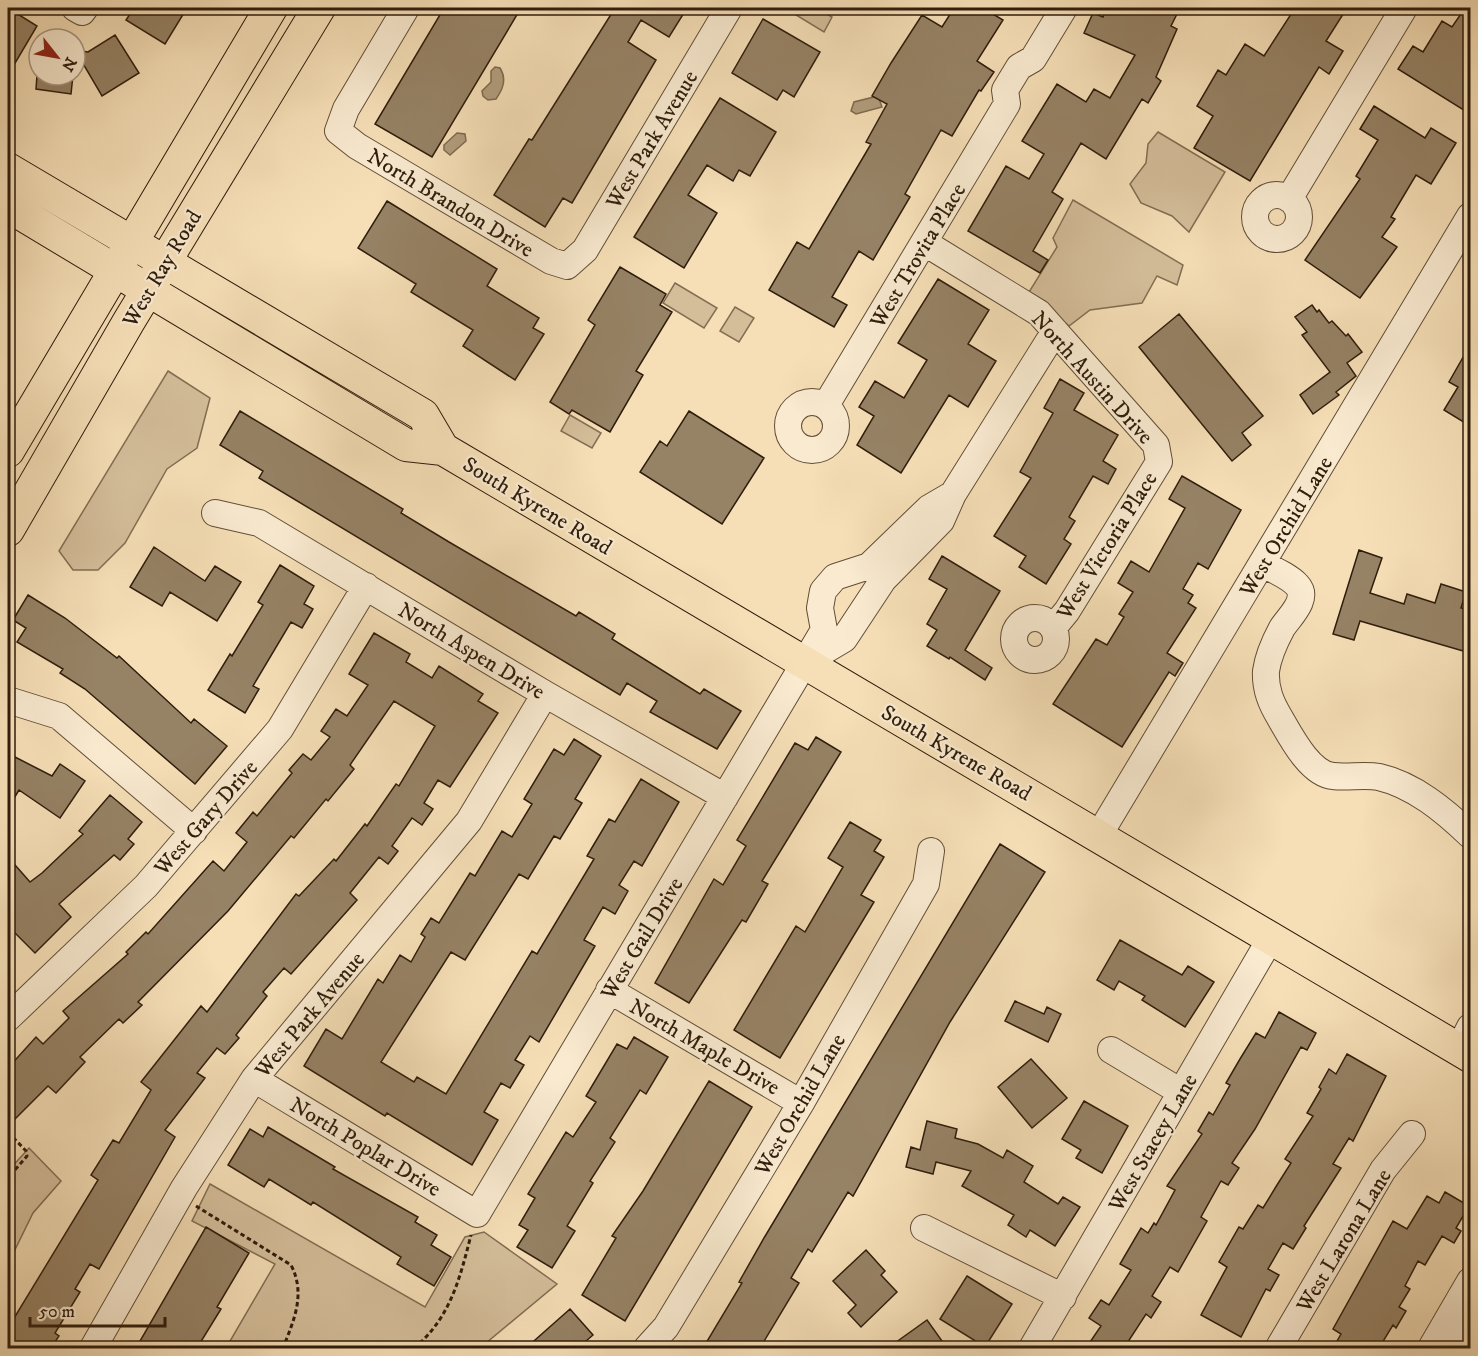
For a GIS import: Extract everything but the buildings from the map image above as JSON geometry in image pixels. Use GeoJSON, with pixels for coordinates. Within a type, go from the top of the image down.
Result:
{"type":"FeatureCollection","features":[{"type":"Feature","properties":{"kind":"main road","name":"West Ray Road"},"geometry":{"type":"LineString","coordinates":[[8,451],[129,243],[272,8]]}},
{"type":"Feature","properties":{"kind":"main road","name":"West Ray Road"},"geometry":{"type":"LineString","coordinates":[[8,530],[147,291],[319,8]]}},
{"type":"Feature","properties":{"kind":"main road","name":"South Kyrene Road"},"geometry":{"type":"LineString","coordinates":[[8,169],[129,243],[423,415],[443,449]]}},
{"type":"Feature","properties":{"kind":"main road","name":"South Kyrene Road"},"geometry":{"type":"LineString","coordinates":[[8,206],[406,445],[443,449],[1272,936],[1467,1044]]}},
{"type":"Feature","properties":{"kind":"street","name":"North Brandon Drive"},"geometry":{"type":"LineString","coordinates":[[406,8],[346,109],[338,131],[357,146],[551,261],[567,266]]}},
{"type":"Feature","properties":{"kind":"street","name":"West Park Avenue"},"geometry":{"type":"LineString","coordinates":[[567,266],[585,250],[729,8]]}},
{"type":"Feature","properties":{"kind":"street","name":"West Trovita Place"},"geometry":{"type":"LineString","coordinates":[[826,405],[1007,104],[1005,90],[1019,67],[1033,59],[1064,8]]}},
{"type":"Feature","properties":{"kind":"street"},"geometry":{"type":"LineString","coordinates":[[1289,199],[1404,8]]}},
{"type":"Feature","properties":{"kind":"street","name":"West Orchid Lane"},"geometry":{"type":"LineString","coordinates":[[1099,835],[1470,216]]}},
{"type":"Feature","properties":{"kind":"street","name":"North Austin Drive"},"geometry":{"type":"LineString","coordinates":[[925,243],[1039,314],[1156,445],[1159,462]]}},
{"type":"Feature","properties":{"kind":"street","name":"West Gail Drive"},"geometry":{"type":"LineString","coordinates":[[804,663],[844,639],[876,573],[941,521],[953,494],[1054,331]]}},
{"type":"Feature","properties":{"kind":"street","name":"West Victoria Place"},"geometry":{"type":"LineString","coordinates":[[1053,628],[1066,611],[1159,462]]}},
{"type":"Feature","properties":{"kind":"street","name":"North Aspen Drive"},"geometry":{"type":"LineString","coordinates":[[215,513],[259,523],[545,694],[725,797]]}},
{"type":"Feature","properties":{"kind":"street"},"geometry":{"type":"LineString","coordinates":[[1262,564],[1297,585],[1301,594],[1298,607],[1282,628],[1266,670],[1267,691],[1306,761],[1332,776],[1379,777],[1405,788],[1437,805],[1470,835]]}},
{"type":"Feature","properties":{"kind":"street","name":"West Gail Drive"},"geometry":{"type":"LineString","coordinates":[[477,1214],[824,630],[820,608],[823,591],[835,577],[876,573]]}},
{"type":"Feature","properties":{"kind":"street","name":"West Gary Drive"},"geometry":{"type":"LineString","coordinates":[[10,1011],[146,886],[280,729],[366,586]]}},
{"type":"Feature","properties":{"kind":"street","name":"West Park Avenue"},"geometry":{"type":"LineString","coordinates":[[93,1348],[178,1198],[254,1079],[469,821],[545,694]]}},
{"type":"Feature","properties":{"kind":"street"},"geometry":{"type":"LineString","coordinates":[[8,700],[59,716],[194,831]]}},
{"type":"Feature","properties":{"kind":"street","name":"West Orchid Lane"},"geometry":{"type":"LineString","coordinates":[[647,1348],[666,1327],[801,1102],[926,884],[931,851]]}},
{"type":"Feature","properties":{"kind":"street","name":"West Stacey Lane"},"geometry":{"type":"LineString","coordinates":[[1032,1348],[1272,936]]}},
{"type":"Feature","properties":{"kind":"street","name":"North Maple Drive"},"geometry":{"type":"LineString","coordinates":[[609,990],[801,1102]]}},
{"type":"Feature","properties":{"kind":"street"},"geometry":{"type":"LineString","coordinates":[[1111,1050],[1181,1092]]}},
{"type":"Feature","properties":{"kind":"street","name":"North Poplar Drive"},"geometry":{"type":"LineString","coordinates":[[254,1079],[477,1214]]}},
{"type":"Feature","properties":{"kind":"street","name":"West Larona Lane"},"geometry":{"type":"LineString","coordinates":[[1282,1348],[1279,1347],[1383,1170],[1412,1134]]}},
{"type":"Feature","properties":{"kind":"street"},"geometry":{"type":"LineString","coordinates":[[924,1228],[1063,1297]]}},
{"type":"Feature","properties":{"kind":"street"},"geometry":{"type":"LineString","coordinates":[[1431,1348],[1470,1281]]}},
{"type":"Feature","properties":{"kind":"street"},"geometry":{"type":"LineString","coordinates":[[1452,1348],[1470,1317]]}},
{"type":"Feature","properties":{"kind":"path"},"geometry":{"type":"LineString","coordinates":[[8,1132],[26,1151],[27,1156],[8,1178]]}},
{"type":"Feature","properties":{"kind":"path"},"geometry":{"type":"LineString","coordinates":[[178,1198],[194,1204],[291,1265],[298,1278],[299,1295],[296,1312],[283,1348]]}},
{"type":"Feature","properties":{"kind":"path"},"geometry":{"type":"LineString","coordinates":[[414,1348],[439,1324],[450,1303],[477,1214]]}},
{"type":"Feature","properties":{"kind":"shaded area"},"geometry":{"type":"Polygon","coordinates":[[[790,8],[816,8],[832,17],[824,32],[788,10],[790,8]]]}},
{"type":"Feature","properties":{"kind":"shaded area"},"geometry":{"type":"Polygon","coordinates":[[[495,67],[500,68],[502,72],[503,84],[496,99],[488,100],[483,96],[482,91],[491,82],[491,71],[495,67]]]}},
{"type":"Feature","properties":{"kind":"shaded area"},"geometry":{"type":"Polygon","coordinates":[[[878,96],[882,107],[856,114],[851,111],[854,102],[878,96]]]}},
{"type":"Feature","properties":{"kind":"shaded area"},"geometry":{"type":"Polygon","coordinates":[[[1158,132],[1225,172],[1189,232],[1172,216],[1141,203],[1130,184],[1146,163],[1148,144],[1158,132]]]}},
{"type":"Feature","properties":{"kind":"shaded area"},"geometry":{"type":"Polygon","coordinates":[[[457,133],[465,134],[466,141],[450,155],[444,150],[444,145],[457,133]]]}},
{"type":"Feature","properties":{"kind":"shaded area"},"geometry":{"type":"Polygon","coordinates":[[[1073,200],[1183,265],[1177,285],[1157,276],[1142,303],[1090,310],[1069,326],[1029,292],[1057,247],[1053,238],[1073,200]]]}},
{"type":"Feature","properties":{"kind":"shaded area"},"geometry":{"type":"Polygon","coordinates":[[[675,283],[717,308],[704,328],[663,303],[675,283]]]}},
{"type":"Feature","properties":{"kind":"shaded area"},"geometry":{"type":"Polygon","coordinates":[[[735,307],[754,318],[739,342],[720,331],[735,307]]]}},
{"type":"Feature","properties":{"kind":"shaded area"},"geometry":{"type":"Polygon","coordinates":[[[168,371],[210,398],[197,448],[167,469],[125,543],[98,570],[73,570],[59,551],[168,371]]]}},
{"type":"Feature","properties":{"kind":"shaded area"},"geometry":{"type":"Polygon","coordinates":[[[570,415],[601,433],[592,448],[561,431],[570,415]]]}},
{"type":"Feature","properties":{"kind":"shaded area"},"geometry":{"type":"Polygon","coordinates":[[[29,1148],[61,1181],[33,1213],[8,1264],[8,1171],[29,1148]]]}},
{"type":"Feature","properties":{"kind":"shaded area"},"geometry":{"type":"Polygon","coordinates":[[[210,1184],[425,1307],[465,1237],[484,1232],[557,1284],[480,1348],[226,1348],[275,1264],[192,1221],[210,1184]]]}}]}
